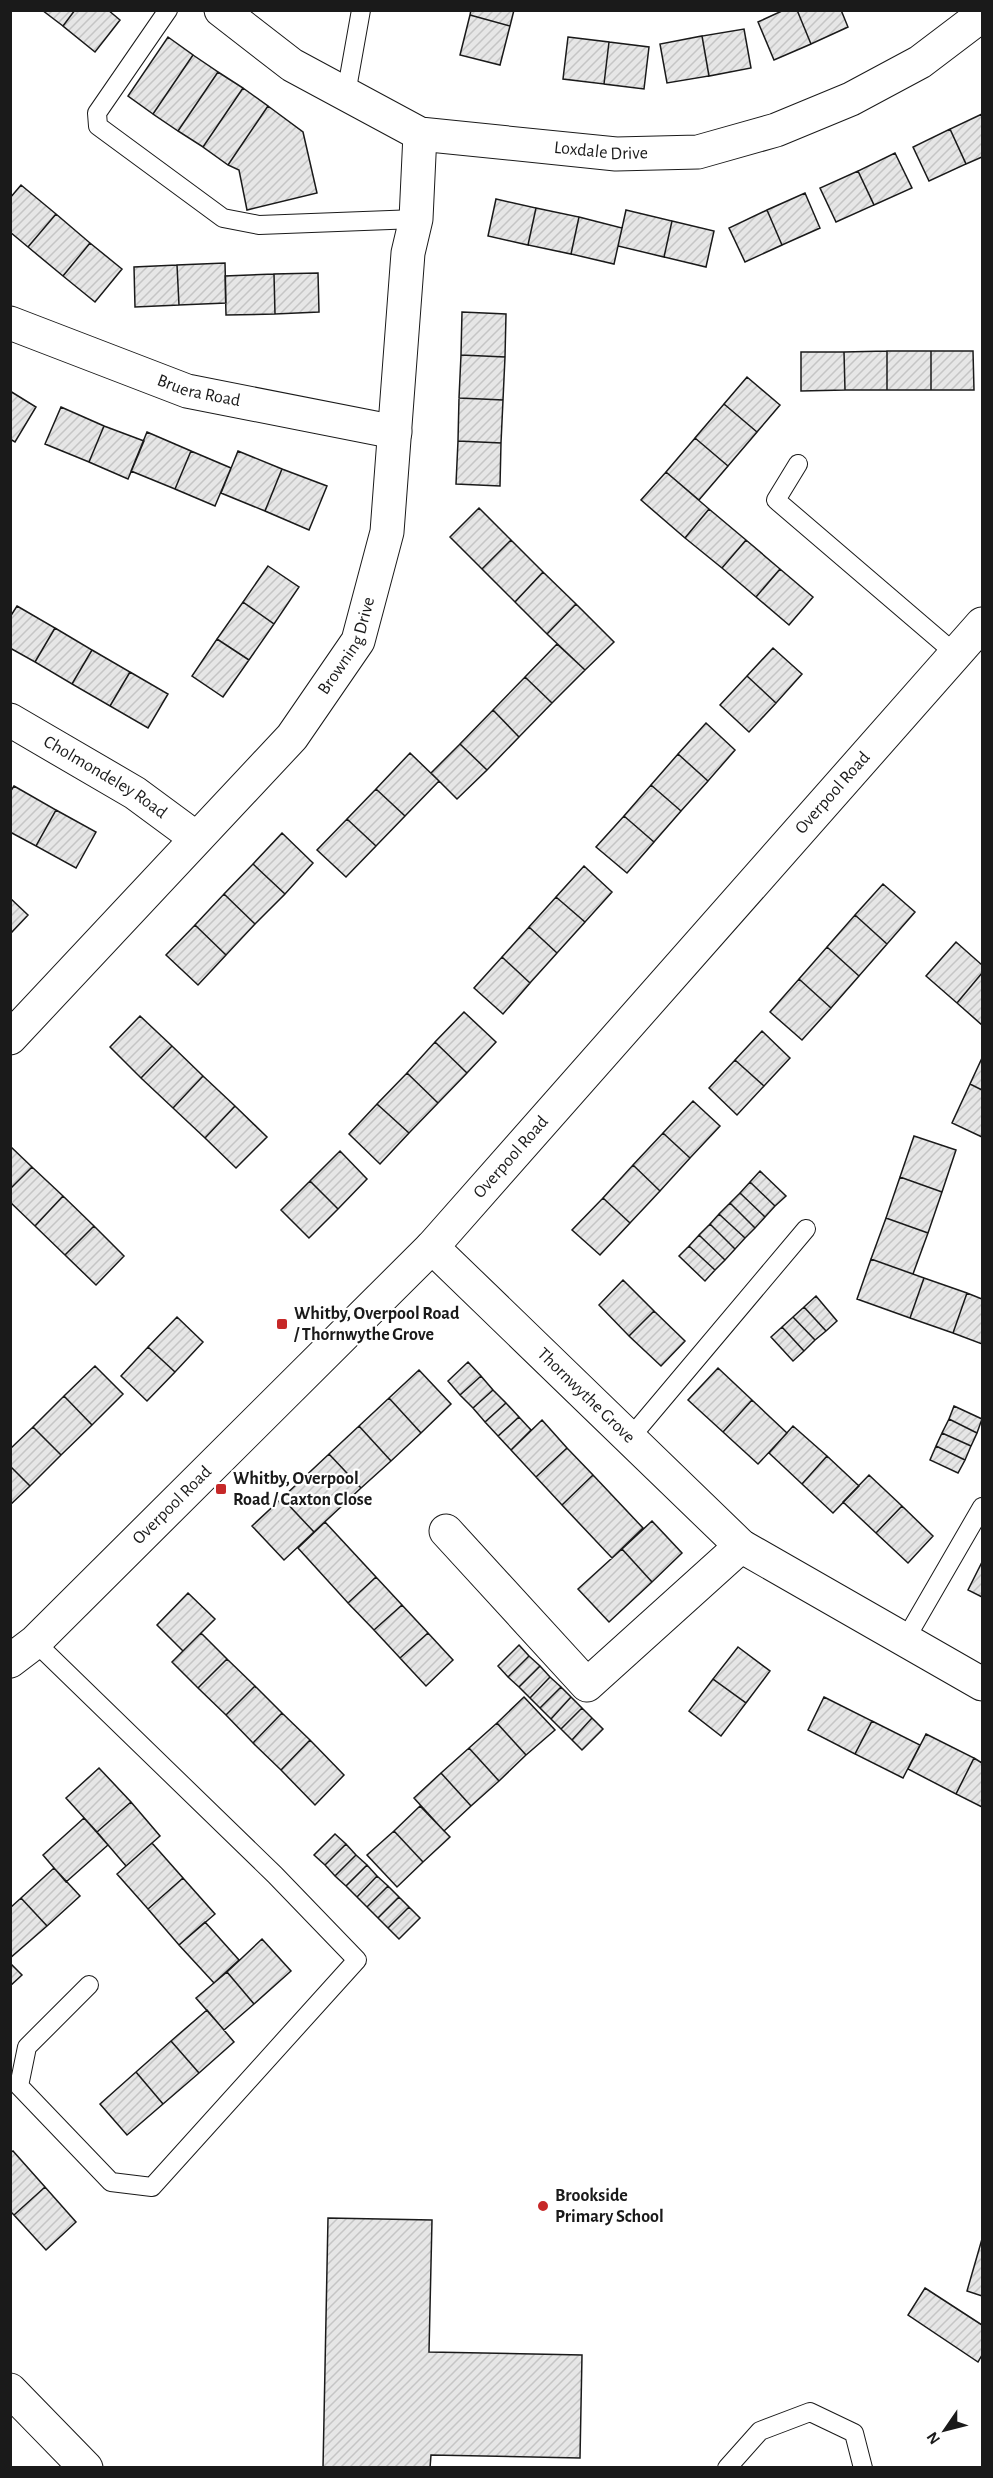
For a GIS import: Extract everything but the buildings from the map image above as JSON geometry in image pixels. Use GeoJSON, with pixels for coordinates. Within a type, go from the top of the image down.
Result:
{"type":"FeatureCollection","features":[{"type":"Feature","properties":{"kind":"street","name":"Loxdale Drive"},"geometry":{"type":"LineString","coordinates":[[221,10],[292,64],[420,134],[616,154],[698,152],[776,130],[850,99],[920,62],[982,15]]}},
{"type":"Feature","properties":{"kind":"street","name":"Browning Drive"},"geometry":{"type":"LineString","coordinates":[[10,1038],[292,737],[358,641],[387,532],[408,253],[416,219],[420,134]]}},
{"type":"Feature","properties":{"kind":"street","name":"Bruera Road"},"geometry":{"type":"LineString","coordinates":[[10,323],[187,391],[395,432]]}},
{"type":"Feature","properties":{"kind":"street","name":"Overpool Road"},"geometry":{"type":"LineString","coordinates":[[23,1652],[432,1247],[982,624]]}},
{"type":"Feature","properties":{"kind":"street","name":"Cholmondeley Road"},"geometry":{"type":"LineString","coordinates":[[10,720],[135,793],[196,838]]}},
{"type":"Feature","properties":{"kind":"street","name":"Thornwythe Grove"},"geometry":{"type":"LineString","coordinates":[[432,1247],[741,1546],[982,1684]]}},
{"type":"Feature","properties":{"kind":"street"},"geometry":{"type":"LineString","coordinates":[[446,1531],[587,1685],[741,1546]]}},
{"type":"Feature","properties":{"kind":"street"},"geometry":{"type":"LineString","coordinates":[[10,2390],[86,2468]]}},
{"type":"Feature","properties":{"kind":"lane"},"geometry":{"type":"LineString","coordinates":[[168,10],[97,113],[98,126],[223,218],[259,225],[416,219]]}},
{"type":"Feature","properties":{"kind":"lane"},"geometry":{"type":"LineString","coordinates":[[346,94],[361,10]]}},
{"type":"Feature","properties":{"kind":"lane"},"geometry":{"type":"LineString","coordinates":[[798,464],[776,500],[957,655]]}},
{"type":"Feature","properties":{"kind":"lane"},"geometry":{"type":"LineString","coordinates":[[630,1438],[806,1229]]}},
{"type":"Feature","properties":{"kind":"lane"},"geometry":{"type":"LineString","coordinates":[[905,1640],[982,1507]]}},
{"type":"Feature","properties":{"kind":"lane"},"geometry":{"type":"LineString","coordinates":[[23,1652],[275,1875],[357,1960],[152,2187],[111,2182],[19,2086],[27,2047],[89,1985]]}},
{"type":"Feature","properties":{"kind":"lane"},"geometry":{"type":"LineString","coordinates":[[727,2468],[760,2431],[810,2412],[854,2433],[863,2468]]}},
{"type":"Feature","properties":{"kind":"place","name":"Whitby, Overpool Road / Thornwythe Grove"},"geometry":{"type":"Point","coordinates":[282,1324]}},
{"type":"Feature","properties":{"kind":"place","name":"Whitby, Overpool Road / Caxton Close"},"geometry":{"type":"Point","coordinates":[221,1489]}},
{"type":"Feature","properties":{"kind":"place","name":"Brookside Primary School"},"geometry":{"type":"Point","coordinates":[543,2206]}}]}
